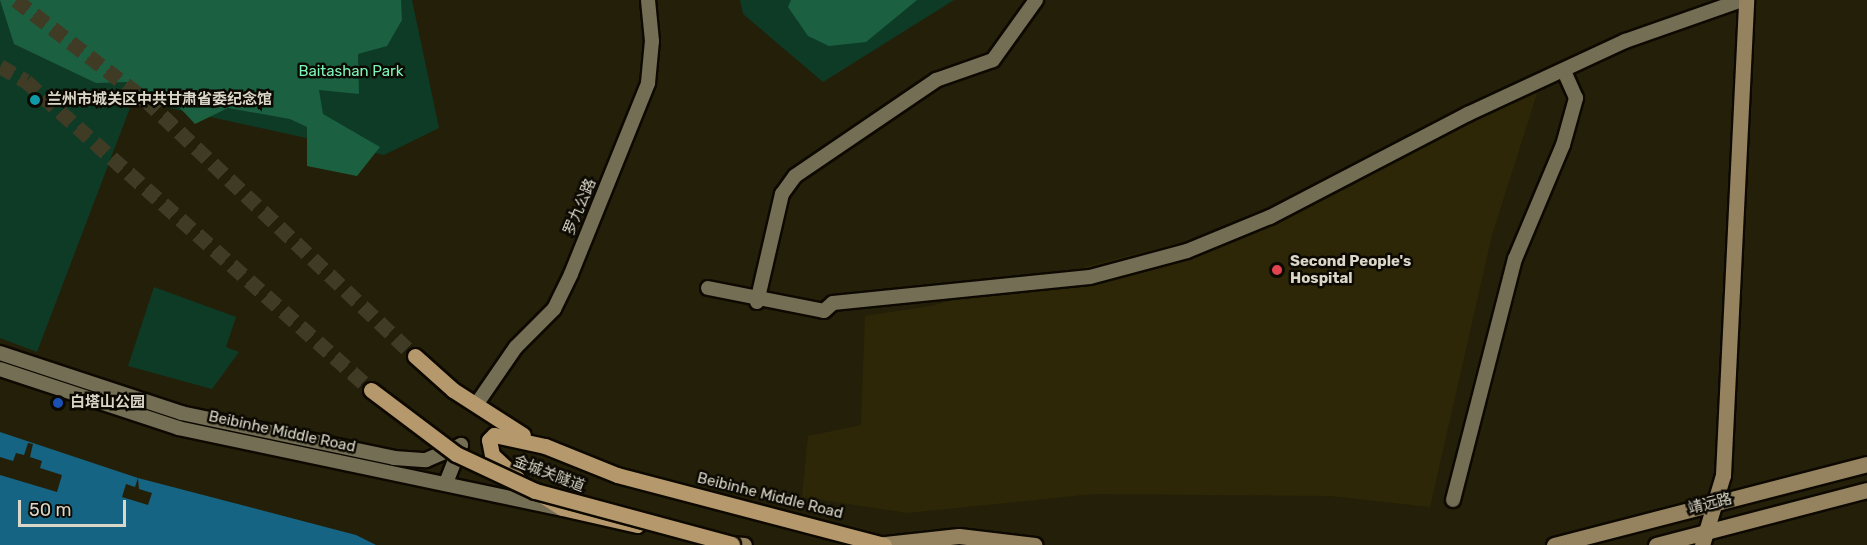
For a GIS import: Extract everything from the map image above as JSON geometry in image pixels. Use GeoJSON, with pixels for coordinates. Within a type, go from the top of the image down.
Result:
{"type":"FeatureCollection","features":[{"type":"Feature","properties":{"kind":"main road"},"geometry":{"type":"LineString","coordinates":[[1704,539],[1718,502],[1744,0]]}},
{"type":"Feature","properties":{"kind":"main road","name":"金城关隧道"},"geometry":{"type":"LineString","coordinates":[[416,356],[453,390],[478,402],[545,446]]}},
{"type":"Feature","properties":{"kind":"main road","name":"金城关隧道"},"geometry":{"type":"LineString","coordinates":[[371,390],[456,454],[535,492],[736,545]]}},
{"type":"Feature","properties":{"kind":"main road"},"geometry":{"type":"LineString","coordinates":[[545,446],[494,435],[489,448],[508,472],[562,508],[736,545]]}},
{"type":"Feature","properties":{"kind":"main road","name":"Beibinhe Middle Road"},"geometry":{"type":"LineString","coordinates":[[545,446],[617,475],[880,544]]}},
{"type":"Feature","properties":{"kind":"main road","name":"靖远路"},"geometry":{"type":"LineString","coordinates":[[1554,545],[1867,464]]}},
{"type":"Feature","properties":{"kind":"main road","name":"靖远路"},"geometry":{"type":"LineString","coordinates":[[1656,545],[1704,539],[1867,490]]}},
{"type":"Feature","properties":{"kind":"main road"},"geometry":{"type":"LineString","coordinates":[[880,544],[959,536],[1034,545]]}},
{"type":"Feature","properties":{"kind":"street","name":"罗九公路"},"geometry":{"type":"LineString","coordinates":[[478,402],[516,347],[554,309],[571,274],[648,83],[652,41],[648,0]]}},
{"type":"Feature","properties":{"kind":"street"},"geometry":{"type":"LineString","coordinates":[[757,302],[782,194],[795,176],[936,80],[993,60],[1036,0]]}},
{"type":"Feature","properties":{"kind":"street"},"geometry":{"type":"LineString","coordinates":[[708,288],[757,302],[824,310],[833,303],[1090,277],[1187,252],[1270,216],[1625,41],[1744,0]]}},
{"type":"Feature","properties":{"kind":"street"},"geometry":{"type":"LineString","coordinates":[[1453,500],[1515,259],[1573,107],[1575,98],[1564,71]]}},
{"type":"Feature","properties":{"kind":"street","name":"Beibinhe Middle Road"},"geometry":{"type":"LineString","coordinates":[[0,352],[181,413],[383,456],[426,460],[461,445],[446,483]]}},
{"type":"Feature","properties":{"kind":"street","name":"Beibinhe Middle Road"},"geometry":{"type":"LineString","coordinates":[[0,369],[178,428],[562,508]]}},
{"type":"Feature","properties":{"kind":"shaded area","name":"Second People's Hospital"},"geometry":{"type":"Polygon","coordinates":[[[1539,87],[1492,235],[1430,507],[1330,496],[1093,494],[908,513],[802,497],[808,436],[861,425],[865,316],[930,306],[1214,234],[1539,87]]]}},
{"type":"Feature","properties":{"kind":"green space","name":"Baitashan Park"},"geometry":{"type":"Polygon","coordinates":[[[0,0],[412,0],[439,128],[384,155],[133,100],[37,352],[0,338],[0,0]]]}},
{"type":"Feature","properties":{"kind":"green space"},"geometry":{"type":"Polygon","coordinates":[[[0,0],[401,0],[402,20],[387,46],[358,54],[359,94],[319,90],[323,114],[380,147],[357,176],[307,166],[307,127],[290,119],[228,108],[195,124],[181,109],[129,82],[96,83],[14,44],[0,0]]]}},
{"type":"Feature","properties":{"kind":"green space"},"geometry":{"type":"Polygon","coordinates":[[[740,0],[954,0],[823,82],[743,14],[740,0]]]}},
{"type":"Feature","properties":{"kind":"green space"},"geometry":{"type":"Polygon","coordinates":[[[791,0],[917,0],[866,42],[829,46],[808,36],[788,7],[791,0]]]}},
{"type":"Feature","properties":{"kind":"green space"},"geometry":{"type":"Polygon","coordinates":[[[154,287],[236,317],[226,347],[239,352],[212,389],[128,366],[154,287]]]}},
{"type":"Feature","properties":{"kind":"water"},"geometry":{"type":"Polygon","coordinates":[[[0,432],[138,478],[356,535],[376,545],[0,545],[0,432]]]}},
{"type":"Feature","properties":{"kind":"pier"},"geometry":{"type":"Polygon","coordinates":[[[28,443],[33,444],[30,457],[42,461],[40,468],[62,475],[57,492],[0,475],[0,457],[13,461],[16,453],[24,455],[28,443]]]}},
{"type":"Feature","properties":{"kind":"pier"},"geometry":{"type":"Polygon","coordinates":[[[138,478],[139,489],[152,493],[148,505],[122,497],[126,484],[135,487],[138,478]]]}},
{"type":"Feature","properties":{"kind":"tunnel"},"geometry":{"type":"LineString","coordinates":[[16,0],[146,100],[415,356]]}},
{"type":"Feature","properties":{"kind":"tunnel"},"geometry":{"type":"LineString","coordinates":[[0,66],[26,81],[371,390]]}},
{"type":"Feature","properties":{"kind":"place","name":"兰州市城关区中共甘肃省委纪念馆"},"geometry":{"type":"Point","coordinates":[35,100]}},
{"type":"Feature","properties":{"kind":"place","name":"Second People's Hospital"},"geometry":{"type":"Point","coordinates":[1277,270]}},
{"type":"Feature","properties":{"kind":"place","name":"白塔山公园"},"geometry":{"type":"Point","coordinates":[58,403]}}]}
